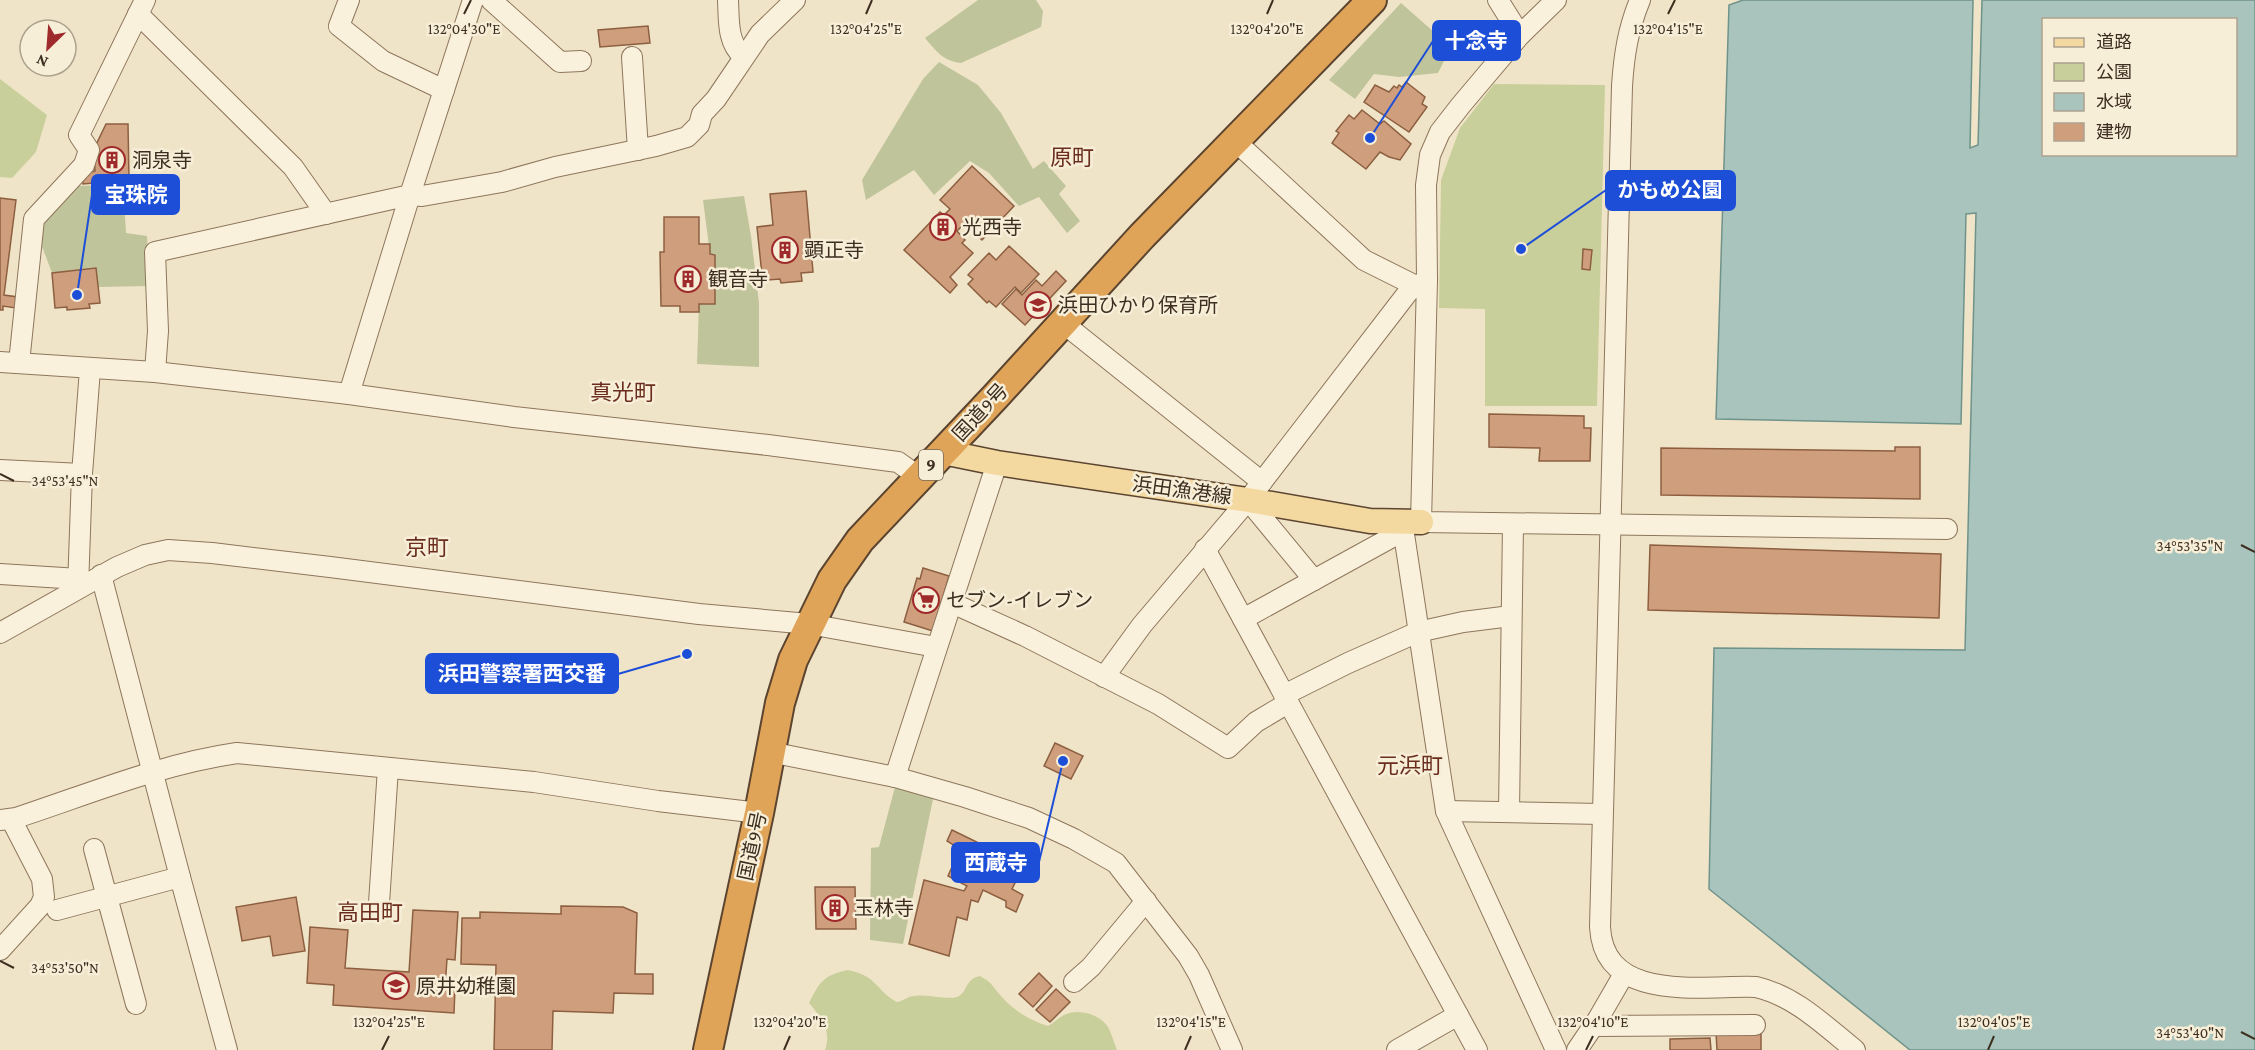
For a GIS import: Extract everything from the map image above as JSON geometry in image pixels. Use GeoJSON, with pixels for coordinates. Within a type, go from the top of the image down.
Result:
{"type":"FeatureCollection","features":[{"type":"Feature","properties":{"kind":"highway","name":"国道9号"},"geometry":{"type":"LineString","coordinates":[[708,1050],[780,703],[793,660],[832,580],[860,540],[1142,236],[1372,0]]}},
{"type":"Feature","properties":{"kind":"main road","name":"浜田漁港線"},"geometry":{"type":"LineString","coordinates":[[944,452],[997,463],[1255,491],[1360,519],[1408,525]]}},
{"type":"Feature","properties":{"kind":"street"},"geometry":{"type":"LineString","coordinates":[[349,0],[339,26],[383,61],[444,90]]}},
{"type":"Feature","properties":{"kind":"street"},"geometry":{"type":"LineString","coordinates":[[349,394],[473,0]]}},
{"type":"Feature","properties":{"kind":"street"},"geometry":{"type":"LineString","coordinates":[[491,0],[560,62],[581,61]]}},
{"type":"Feature","properties":{"kind":"street"},"geometry":{"type":"LineString","coordinates":[[728,0],[729,31],[735,50],[743,56]]}},
{"type":"Feature","properties":{"kind":"street"},"geometry":{"type":"LineString","coordinates":[[155,372],[158,331],[155,252],[410,195],[422,196],[502,183],[555,167],[638,150],[687,137],[699,125],[702,114],[716,99],[759,34],[795,0]]}},
{"type":"Feature","properties":{"kind":"street"},"geometry":{"type":"LineString","coordinates":[[1498,0],[1520,35]]}},
{"type":"Feature","properties":{"kind":"street"},"geometry":{"type":"LineString","coordinates":[[1556,0],[1520,35],[1440,132],[1430,155],[1426,185],[1408,525],[1418,632],[1446,810],[1556,1050]]}},
{"type":"Feature","properties":{"kind":"street"},"geometry":{"type":"LineString","coordinates":[[1640,0],[1630,25],[1624,54],[1622,86],[1612,524],[1602,814],[1601,936],[1606,952],[1616,967],[1637,980],[1659,985],[1756,987],[1770,990],[1803,1008],[1855,1050]]}},
{"type":"Feature","properties":{"kind":"street"},"geometry":{"type":"LineString","coordinates":[[326,214],[293,167],[142,7],[79,135],[89,150],[84,165],[34,219],[9,362],[155,372],[349,394],[492,414],[768,445],[898,462],[919,477]]}},
{"type":"Feature","properties":{"kind":"street"},"geometry":{"type":"LineString","coordinates":[[632,57],[638,150]]}},
{"type":"Feature","properties":{"kind":"street"},"geometry":{"type":"LineString","coordinates":[[1234,141],[1364,260],[1421,283]]}},
{"type":"Feature","properties":{"kind":"street"},"geometry":{"type":"LineString","coordinates":[[1104,677],[1142,625],[1255,491],[1409,291],[1421,283]]}},
{"type":"Feature","properties":{"kind":"street"},"geometry":{"type":"LineString","coordinates":[[1063,323],[1255,491],[1314,580]]}},
{"type":"Feature","properties":{"kind":"street"},"geometry":{"type":"LineString","coordinates":[[79,583],[82,474],[90,369]]}},
{"type":"Feature","properties":{"kind":"street"},"geometry":{"type":"LineString","coordinates":[[895,777],[997,463]]}},
{"type":"Feature","properties":{"kind":"street"},"geometry":{"type":"LineString","coordinates":[[0,470],[82,474]]}},
{"type":"Feature","properties":{"kind":"street"},"geometry":{"type":"LineString","coordinates":[[1509,812],[1513,524]]}},
{"type":"Feature","properties":{"kind":"street"},"geometry":{"type":"LineString","coordinates":[[1243,619],[1408,525],[1612,524],[1947,529]]}},
{"type":"Feature","properties":{"kind":"street"},"geometry":{"type":"LineString","coordinates":[[1205,549],[1477,1050]]}},
{"type":"Feature","properties":{"kind":"street"},"geometry":{"type":"LineString","coordinates":[[0,633],[79,583],[145,555],[168,550],[212,553],[699,614],[809,624],[936,647]]}},
{"type":"Feature","properties":{"kind":"street"},"geometry":{"type":"LineString","coordinates":[[0,574],[79,583]]}},
{"type":"Feature","properties":{"kind":"street"},"geometry":{"type":"LineString","coordinates":[[101,575],[227,1050]]}},
{"type":"Feature","properties":{"kind":"street"},"geometry":{"type":"LineString","coordinates":[[952,603],[1025,636],[1158,704],[1228,748],[1286,699],[1348,663],[1418,632],[1463,622],[1511,616]]}},
{"type":"Feature","properties":{"kind":"street"},"geometry":{"type":"LineString","coordinates":[[770,752],[895,777],[965,797],[1029,818],[1074,839],[1116,863],[1175,937],[1199,975],[1232,1050]]}},
{"type":"Feature","properties":{"kind":"street"},"geometry":{"type":"LineString","coordinates":[[0,950],[40,906],[45,897],[42,879],[5,819],[203,758],[237,753],[534,782],[658,801],[759,813]]}},
{"type":"Feature","properties":{"kind":"street"},"geometry":{"type":"LineString","coordinates":[[379,903],[388,768]]}},
{"type":"Feature","properties":{"kind":"street"},"geometry":{"type":"LineString","coordinates":[[1446,810],[1602,814]]}},
{"type":"Feature","properties":{"kind":"street"},"geometry":{"type":"LineString","coordinates":[[94,849],[136,1004]]}},
{"type":"Feature","properties":{"kind":"street"},"geometry":{"type":"LineString","coordinates":[[57,910],[180,878]]}},
{"type":"Feature","properties":{"kind":"street"},"geometry":{"type":"LineString","coordinates":[[1074,982],[1090,967],[1146,901]]}},
{"type":"Feature","properties":{"kind":"street"},"geometry":{"type":"LineString","coordinates":[[1577,1050],[1594,1026],[1624,974]]}},
{"type":"Feature","properties":{"kind":"street"},"geometry":{"type":"LineString","coordinates":[[1397,1050],[1458,1015]]}},
{"type":"Feature","properties":{"kind":"street"},"geometry":{"type":"LineString","coordinates":[[1594,1026],[1755,1025]]}},
{"type":"Feature","properties":{"kind":"green space"},"geometry":{"type":"Polygon","coordinates":[[[978,0],[1036,0],[1043,11],[1041,27],[961,63],[945,58],[925,38],[978,0]]]}},
{"type":"Feature","properties":{"kind":"green space"},"geometry":{"type":"Polygon","coordinates":[[[1401,3],[1451,47],[1438,73],[1399,77],[1374,74],[1355,99],[1329,80],[1401,3]]]}},
{"type":"Feature","properties":{"kind":"green space"},"geometry":{"type":"Polygon","coordinates":[[[939,62],[978,85],[1001,113],[1033,169],[1044,161],[1066,186],[1059,194],[1080,221],[1067,233],[1039,197],[1019,206],[989,173],[970,161],[934,195],[914,170],[866,200],[862,180],[923,79],[939,62]]]}},
{"type":"Feature","properties":{"kind":"green space"},"geometry":{"type":"Polygon","coordinates":[[[0,79],[47,115],[36,152],[12,178],[0,177],[0,79]]]}},
{"type":"Feature","properties":{"kind":"green space"},"geometry":{"type":"Polygon","coordinates":[[[1494,84],[1605,85],[1597,406],[1485,406],[1485,309],[1439,308],[1441,180],[1460,128],[1494,84]]]}},
{"type":"Feature","properties":{"kind":"green space"},"geometry":{"type":"Polygon","coordinates":[[[123,185],[126,233],[147,236],[150,286],[98,287],[96,268],[52,273],[40,241],[39,223],[70,186],[123,185]]]}},
{"type":"Feature","properties":{"kind":"green space"},"geometry":{"type":"Polygon","coordinates":[[[744,196],[759,303],[759,367],[697,364],[699,304],[715,304],[715,255],[710,254],[703,200],[744,196]]]}},
{"type":"Feature","properties":{"kind":"green space"},"geometry":{"type":"Polygon","coordinates":[[[895,787],[933,799],[903,944],[870,940],[871,848],[879,847],[895,787]]]}},
{"type":"Feature","properties":{"kind":"green space"},"geometry":{"type":"Polygon","coordinates":[[[848,970],[865,976],[897,1002],[914,996],[957,997],[971,980],[980,976],[989,982],[1016,1010],[1034,1021],[1048,1026],[1062,1016],[1076,1012],[1100,1019],[1108,1027],[1117,1050],[825,1050],[826,1030],[809,1003],[824,980],[833,974],[848,970]]]}},
{"type":"Feature","properties":{"kind":"water"},"geometry":{"type":"Polygon","coordinates":[[[1743,0],[1973,0],[1970,148],[1978,145],[1982,0],[2255,0],[2255,1050],[1910,1050],[1709,889],[1714,648],[1965,650],[1976,213],[1966,214],[1961,424],[1716,419],[1729,5],[1743,0]]]}},
{"type":"Feature","properties":{"kind":"building"},"geometry":{"type":"Polygon","coordinates":[[[648,26],[650,43],[600,47],[598,30],[648,26]]]}},
{"type":"Feature","properties":{"kind":"building"},"geometry":{"type":"Polygon","coordinates":[[[1406,82],[1425,97],[1422,104],[1427,107],[1409,132],[1364,102],[1375,85],[1389,92],[1394,86],[1402,87],[1406,82]]]}},
{"type":"Feature","properties":{"kind":"building"},"geometry":{"type":"Polygon","coordinates":[[[1362,110],[1380,124],[1384,121],[1411,144],[1400,160],[1380,152],[1366,169],[1332,143],[1339,133],[1336,131],[1349,115],[1354,119],[1362,110]]]}},
{"type":"Feature","properties":{"kind":"building","name":"洞泉寺"},"geometry":{"type":"Polygon","coordinates":[[[106,124],[128,124],[129,180],[83,184],[83,174],[95,171],[94,149],[106,124]]]}},
{"type":"Feature","properties":{"kind":"building","name":"光西寺"},"geometry":{"type":"Polygon","coordinates":[[[972,166],[1014,206],[982,240],[965,223],[957,231],[965,240],[962,243],[973,253],[950,277],[957,285],[950,293],[904,250],[940,212],[944,215],[950,209],[940,200],[972,166]]]}},
{"type":"Feature","properties":{"kind":"building","name":"顕正寺"},"geometry":{"type":"Polygon","coordinates":[[[806,191],[813,272],[801,273],[802,281],[781,283],[780,279],[768,280],[767,274],[762,275],[757,227],[773,225],[770,194],[806,191]]]}},
{"type":"Feature","properties":{"kind":"building"},"geometry":{"type":"Polygon","coordinates":[[[0,198],[16,200],[4,295],[18,297],[16,308],[3,306],[3,310],[0,310],[0,198]]]}},
{"type":"Feature","properties":{"kind":"building","name":"観音寺"},"geometry":{"type":"Polygon","coordinates":[[[664,217],[699,217],[699,244],[710,244],[710,254],[715,255],[715,304],[699,304],[699,312],[680,312],[680,306],[661,306],[660,252],[664,252],[664,217]]]}},
{"type":"Feature","properties":{"kind":"building"},"geometry":{"type":"Polygon","coordinates":[[[1009,246],[1039,274],[1021,293],[1015,287],[996,307],[989,301],[987,303],[968,284],[973,279],[968,275],[989,253],[996,260],[1009,246]]]}},
{"type":"Feature","properties":{"kind":"building"},"geometry":{"type":"Polygon","coordinates":[[[1583,249],[1592,250],[1590,270],[1582,269],[1583,249]]]}},
{"type":"Feature","properties":{"kind":"building"},"geometry":{"type":"Polygon","coordinates":[[[96,268],[100,303],[89,304],[90,308],[67,310],[67,307],[55,308],[52,273],[96,268]]]}},
{"type":"Feature","properties":{"kind":"building"},"geometry":{"type":"Polygon","coordinates":[[[1056,271],[1066,281],[1025,325],[1002,304],[1016,289],[1022,295],[1036,280],[1042,286],[1056,271]]]}},
{"type":"Feature","properties":{"kind":"building"},"geometry":{"type":"Polygon","coordinates":[[[1489,414],[1584,416],[1584,428],[1591,428],[1590,461],[1539,461],[1540,448],[1489,447],[1489,414]]]}},
{"type":"Feature","properties":{"kind":"building"},"geometry":{"type":"Polygon","coordinates":[[[1895,447],[1920,447],[1920,499],[1661,495],[1661,448],[1895,451],[1895,447]]]}},
{"type":"Feature","properties":{"kind":"building"},"geometry":{"type":"Polygon","coordinates":[[[1650,545],[1941,554],[1939,618],[1648,610],[1650,545]]]}},
{"type":"Feature","properties":{"kind":"building","name":"セブン-イレブン"},"geometry":{"type":"Polygon","coordinates":[[[923,568],[949,576],[933,631],[904,622],[917,578],[920,579],[923,568]]]}},
{"type":"Feature","properties":{"kind":"building"},"geometry":{"type":"Polygon","coordinates":[[[1055,743],[1083,756],[1071,779],[1044,766],[1055,743]]]}},
{"type":"Feature","properties":{"kind":"building"},"geometry":{"type":"Polygon","coordinates":[[[952,830],[983,845],[981,849],[994,856],[992,858],[999,862],[1000,855],[1025,867],[1021,878],[1018,877],[1012,889],[1023,895],[1016,912],[1006,907],[1006,901],[983,890],[978,902],[971,900],[967,920],[957,917],[949,956],[909,944],[924,880],[964,891],[967,886],[948,876],[960,849],[947,841],[952,830]]]}},
{"type":"Feature","properties":{"kind":"building","name":"玉林寺"},"geometry":{"type":"Polygon","coordinates":[[[815,887],[855,887],[856,929],[816,929],[815,887]]]}},
{"type":"Feature","properties":{"kind":"building"},"geometry":{"type":"Polygon","coordinates":[[[296,897],[305,951],[273,956],[270,936],[242,941],[236,907],[296,897]]]}},
{"type":"Feature","properties":{"kind":"building"},"geometry":{"type":"Polygon","coordinates":[[[561,906],[623,907],[637,913],[635,974],[653,974],[653,994],[614,993],[613,1013],[553,1011],[552,1050],[494,1050],[496,965],[461,964],[462,918],[480,918],[480,912],[561,914],[561,906]]]}},
{"type":"Feature","properties":{"kind":"building"},"geometry":{"type":"Polygon","coordinates":[[[413,910],[458,912],[455,960],[447,959],[445,987],[455,988],[454,1013],[333,1005],[334,985],[307,983],[310,927],[348,930],[345,968],[409,972],[413,910]]]}},
{"type":"Feature","properties":{"kind":"building"},"geometry":{"type":"Polygon","coordinates":[[[1039,973],[1052,986],[1033,1007],[1019,994],[1039,973]]]}},
{"type":"Feature","properties":{"kind":"building"},"geometry":{"type":"Polygon","coordinates":[[[1056,989],[1070,1002],[1050,1022],[1036,1010],[1056,989]]]}},
{"type":"Feature","properties":{"kind":"building"},"geometry":{"type":"Polygon","coordinates":[[[1761,1031],[1761,1050],[1717,1050],[1716,1032],[1761,1031]]]}},
{"type":"Feature","properties":{"kind":"building"},"geometry":{"type":"Polygon","coordinates":[[[1710,1038],[1711,1050],[1670,1050],[1670,1039],[1710,1038]]]}},
{"type":"Feature","properties":{"kind":"place","name":"十念寺"},"geometry":{"type":"Point","coordinates":[1370,138]}},
{"type":"Feature","properties":{"kind":"place","name":"洞泉寺"},"geometry":{"type":"Point","coordinates":[112,160]}},
{"type":"Feature","properties":{"kind":"place","name":"光西寺"},"geometry":{"type":"Point","coordinates":[943,227]}},
{"type":"Feature","properties":{"kind":"place","name":"かもめ公園"},"geometry":{"type":"Point","coordinates":[1521,249]}},
{"type":"Feature","properties":{"kind":"place","name":"顕正寺"},"geometry":{"type":"Point","coordinates":[785,250]}},
{"type":"Feature","properties":{"kind":"place","name":"観音寺"},"geometry":{"type":"Point","coordinates":[688,279]}},
{"type":"Feature","properties":{"kind":"place","name":"宝珠院"},"geometry":{"type":"Point","coordinates":[77,295]}},
{"type":"Feature","properties":{"kind":"place","name":"浜田ひかり保育所"},"geometry":{"type":"Point","coordinates":[1038,305]}},
{"type":"Feature","properties":{"kind":"place","name":"セブン-イレブン"},"geometry":{"type":"Point","coordinates":[926,600]}},
{"type":"Feature","properties":{"kind":"place","name":"浜田警察署西交番"},"geometry":{"type":"Point","coordinates":[687,654]}},
{"type":"Feature","properties":{"kind":"place","name":"西蔵寺"},"geometry":{"type":"Point","coordinates":[1063,761]}},
{"type":"Feature","properties":{"kind":"place","name":"玉林寺"},"geometry":{"type":"Point","coordinates":[835,908]}},
{"type":"Feature","properties":{"kind":"place","name":"原井幼稚園"},"geometry":{"type":"Point","coordinates":[396,986]}},
{"type":"Feature","properties":{"kind":"district","name":"原町"},"geometry":{"type":"Point","coordinates":[1072,157]}},
{"type":"Feature","properties":{"kind":"district","name":"真光町"},"geometry":{"type":"Point","coordinates":[623,392]}},
{"type":"Feature","properties":{"kind":"district","name":"京町"},"geometry":{"type":"Point","coordinates":[427,547]}},
{"type":"Feature","properties":{"kind":"district","name":"元浜町"},"geometry":{"type":"Point","coordinates":[1410,765]}},
{"type":"Feature","properties":{"kind":"district","name":"高田町"},"geometry":{"type":"Point","coordinates":[370,912]}}]}
